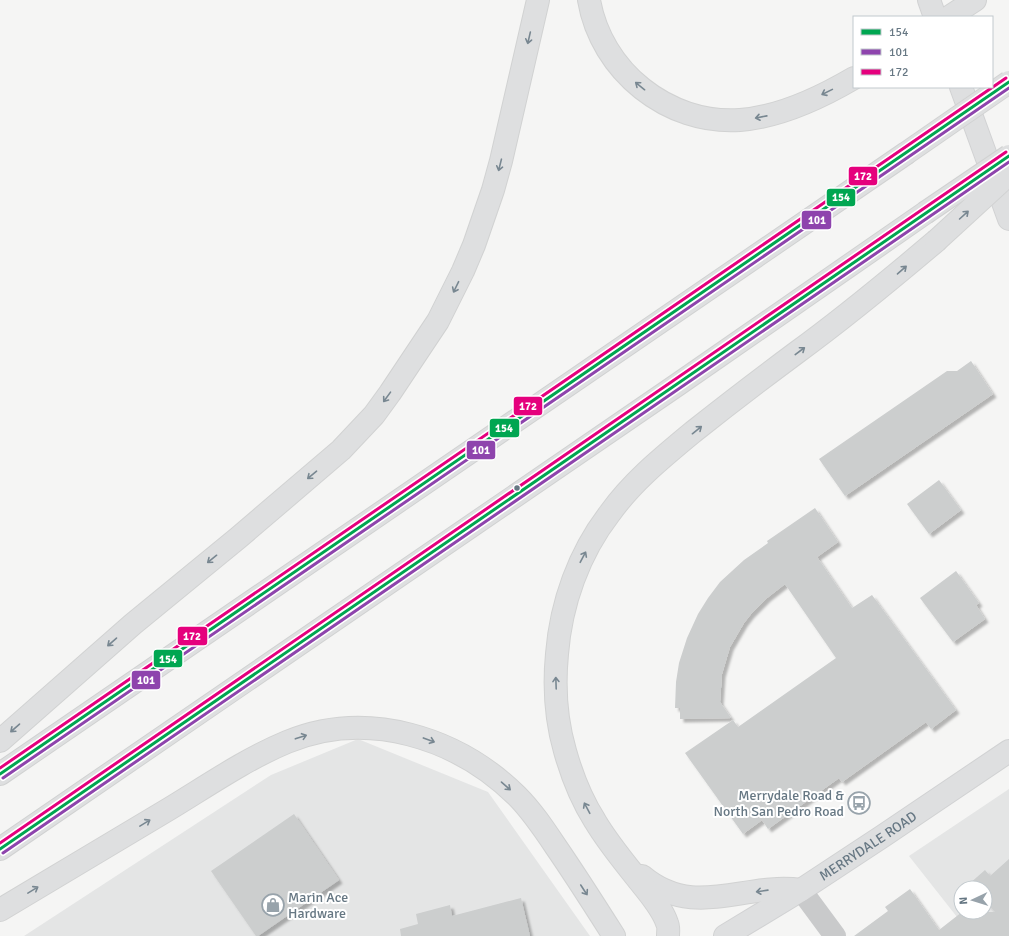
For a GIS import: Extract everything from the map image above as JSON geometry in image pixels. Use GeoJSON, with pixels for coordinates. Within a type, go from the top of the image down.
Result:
{"type":"FeatureCollection","features":[{"type":"Feature","properties":{"kind":"main road"},"geometry":{"type":"LineString","coordinates":[[0,741],[133,624],[238,538],[341,450],[374,415],[390,393],[422,345],[451,297],[484,218],[501,161],[538,0]]}},
{"type":"Feature","properties":{"kind":"main road"},"geometry":{"type":"LineString","coordinates":[[589,0],[597,29],[609,52],[624,71],[643,89],[664,103],[701,117],[740,120],[776,114],[853,78]]}},
{"type":"Feature","properties":{"kind":"main road"},"geometry":{"type":"LineString","coordinates":[[929,0],[935,16]]}},
{"type":"Feature","properties":{"kind":"main road"},"geometry":{"type":"LineString","coordinates":[[951,16],[975,0]]}},
{"type":"Feature","properties":{"kind":"main road"},"geometry":{"type":"LineString","coordinates":[[0,774],[1009,82]]}},
{"type":"Feature","properties":{"kind":"main road"},"geometry":{"type":"LineString","coordinates":[[960,88],[1009,219]]}},
{"type":"Feature","properties":{"kind":"main road"},"geometry":{"type":"LineString","coordinates":[[0,849],[1009,156]]}},
{"type":"Feature","properties":{"kind":"main road"},"geometry":{"type":"LineString","coordinates":[[668,936],[668,925],[661,910],[607,841],[582,797],[572,774],[564,747],[556,698],[555,670],[563,613],[570,587],[584,556],[609,514],[626,493],[656,463],[727,405],[861,304],[936,241],[1009,174]]}},
{"type":"Feature","properties":{"kind":"main road"},"geometry":{"type":"LineString","coordinates":[[0,910],[216,780],[276,747],[316,733],[342,728],[370,728],[401,731],[452,749],[486,770],[507,787],[527,807],[546,832],[614,936]]}},
{"type":"Feature","properties":{"kind":"main road","name":"MERRYDALE ROAD"},"geometry":{"type":"LineString","coordinates":[[725,936],[801,890],[1009,751]]}},
{"type":"Feature","properties":{"kind":"main road"},"geometry":{"type":"LineString","coordinates":[[607,841],[627,863],[646,880],[661,889],[686,897],[711,898],[786,888],[801,890]]}},
{"type":"Feature","properties":{"kind":"street"},"geometry":{"type":"LineString","coordinates":[[801,890],[835,936]]}},
{"type":"Feature","properties":{"kind":"shaded area"},"geometry":{"type":"Polygon","coordinates":[[[358,739],[488,792],[590,936],[24,936],[271,775],[358,739]]]}},
{"type":"Feature","properties":{"kind":"shaded area"},"geometry":{"type":"Polygon","coordinates":[[[1009,789],[1009,936],[972,936],[959,920],[993,920],[993,880],[953,880],[953,912],[909,856],[1009,789]]]}},
{"type":"Feature","properties":{"kind":"building"},"geometry":{"type":"Polygon","coordinates":[[[971,361],[993,394],[845,496],[819,459],[947,371],[957,371],[971,361]]]}},
{"type":"Feature","properties":{"kind":"building"},"geometry":{"type":"Polygon","coordinates":[[[939,480],[961,510],[929,534],[907,504],[939,480]]]}},
{"type":"Feature","properties":{"kind":"building"},"geometry":{"type":"Polygon","coordinates":[[[815,508],[838,542],[817,557],[852,608],[872,595],[956,710],[931,729],[926,722],[842,782],[839,778],[768,829],[762,820],[743,834],[685,753],[733,720],[738,727],[836,658],[785,584],[767,598],[751,614],[730,647],[722,674],[720,702],[731,718],[680,719],[680,708],[675,708],[676,682],[679,663],[687,638],[698,614],[720,582],[744,560],[768,543],[767,541],[815,508]]]}},
{"type":"Feature","properties":{"kind":"building"},"geometry":{"type":"Polygon","coordinates":[[[956,571],[979,603],[976,605],[985,619],[953,642],[920,598],[956,571]]]}},
{"type":"Feature","properties":{"kind":"building"},"geometry":{"type":"Polygon","coordinates":[[[294,814],[339,880],[256,936],[211,871],[294,814]]]}},
{"type":"Feature","properties":{"kind":"building"},"geometry":{"type":"Polygon","coordinates":[[[1009,859],[1009,936],[854,936],[888,911],[885,907],[910,889],[939,930],[953,919],[993,920],[993,912],[995,912],[993,910],[993,880],[974,880],[985,870],[990,876],[1009,859]]]}},
{"type":"Feature","properties":{"kind":"building"},"geometry":{"type":"Polygon","coordinates":[[[521,898],[530,936],[401,936],[400,929],[418,924],[416,914],[450,905],[452,916],[521,898]]]}},
{"type":"Feature","properties":{"kind":"transit line","name":"172"},"geometry":{"type":"LineString","coordinates":[[993,87],[1006,78]]}},
{"type":"Feature","properties":{"kind":"transit line","name":"154"},"geometry":{"type":"LineString","coordinates":[[0,774],[1009,82]]}},
{"type":"Feature","properties":{"kind":"transit line","name":"172"},"geometry":{"type":"LineString","coordinates":[[0,768],[991,88]]}},
{"type":"Feature","properties":{"kind":"transit line","name":"101"},"geometry":{"type":"LineString","coordinates":[[3,778],[1009,88]]}},
{"type":"Feature","properties":{"kind":"transit line","name":"172"},"geometry":{"type":"LineString","coordinates":[[0,843],[1006,152]]}},
{"type":"Feature","properties":{"kind":"transit line","name":"154"},"geometry":{"type":"LineString","coordinates":[[0,849],[1009,156]]}},
{"type":"Feature","properties":{"kind":"transit line","name":"101"},"geometry":{"type":"LineString","coordinates":[[3,853],[1009,162]]}},
{"type":"Feature","properties":{"kind":"place","name":"Merrydale Road & North San Pedro Road"},"geometry":{"type":"Point","coordinates":[859,803]}},
{"type":"Feature","properties":{"kind":"place","name":"Marin Ace Hardware"},"geometry":{"type":"Point","coordinates":[273,905]}}]}
